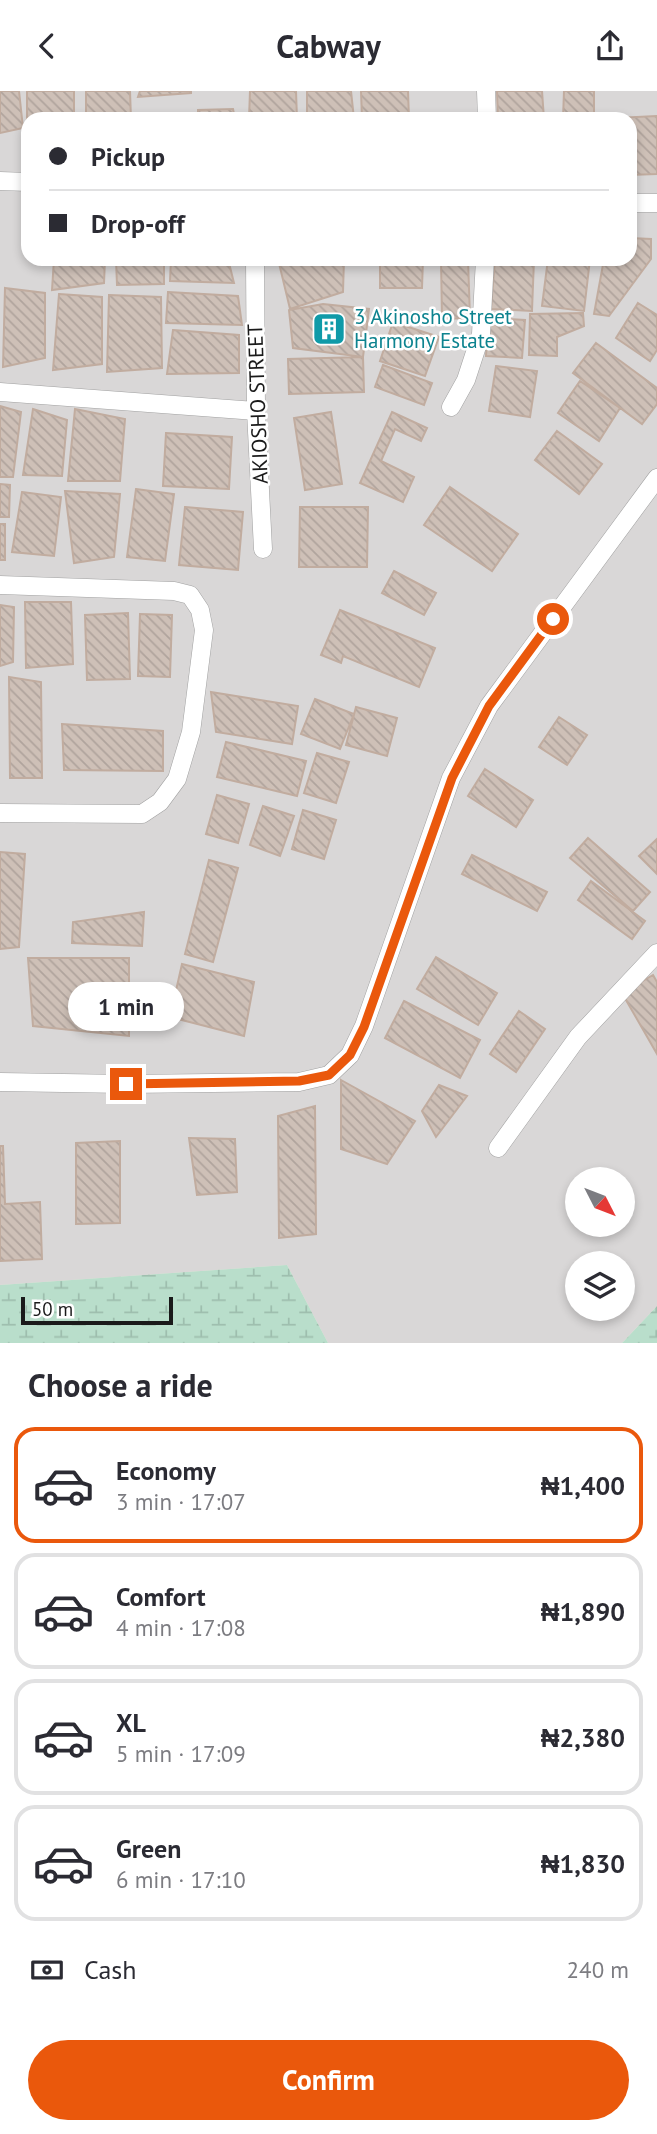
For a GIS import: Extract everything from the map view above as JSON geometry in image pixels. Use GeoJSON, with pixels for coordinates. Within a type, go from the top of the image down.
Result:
{"type":"FeatureCollection","features":[{"type":"Feature","properties":{"kind":"street"},"geometry":{"type":"LineString","coordinates":[[486,91],[487,112]]}},
{"type":"Feature","properties":{"kind":"street"},"geometry":{"type":"LineString","coordinates":[[0,181],[21,182]]}},
{"type":"Feature","properties":{"kind":"street"},"geometry":{"type":"LineString","coordinates":[[637,203],[657,203]]}},
{"type":"Feature","properties":{"kind":"street","name":"AKIOSHO STREET"},"geometry":{"type":"LineString","coordinates":[[255,266],[256,411],[263,549]]}},
{"type":"Feature","properties":{"kind":"street"},"geometry":{"type":"LineString","coordinates":[[451,407],[466,380],[481,334],[485,266]]}},
{"type":"Feature","properties":{"kind":"street"},"geometry":{"type":"LineString","coordinates":[[0,392],[256,411]]}},
{"type":"Feature","properties":{"kind":"street"},"geometry":{"type":"LineString","coordinates":[[0,1082],[126,1084],[299,1081],[329,1075],[350,1055],[364,1027],[452,778],[489,706],[657,478]]}},
{"type":"Feature","properties":{"kind":"street"},"geometry":{"type":"LineString","coordinates":[[0,585],[174,591],[190,595],[200,610],[204,630],[191,732],[177,779],[160,802],[142,814],[0,813]]}},
{"type":"Feature","properties":{"kind":"street"},"geometry":{"type":"LineString","coordinates":[[498,1148],[578,1037],[657,953]]}},
{"type":"Feature","properties":{"kind":"shaded area"},"geometry":{"type":"Polygon","coordinates":[[[0,91],[657,91],[657,1306],[622,1343],[328,1343],[287,1265],[0,1285],[0,91]]]}},
{"type":"Feature","properties":{"kind":"green space"},"geometry":{"type":"Polygon","coordinates":[[[287,1265],[328,1343],[0,1343],[0,1285],[287,1265]]]}},
{"type":"Feature","properties":{"kind":"green space"},"geometry":{"type":"Polygon","coordinates":[[[657,1306],[657,1343],[622,1343],[624,1341],[657,1306]]]}},
{"type":"Feature","properties":{"kind":"building"},"geometry":{"type":"Polygon","coordinates":[[[0,91],[19,91],[21,128],[0,133],[0,91]]]}},
{"type":"Feature","properties":{"kind":"building"},"geometry":{"type":"Polygon","coordinates":[[[27,91],[74,91],[74,112],[27,112],[27,91]]]}},
{"type":"Feature","properties":{"kind":"building"},"geometry":{"type":"Polygon","coordinates":[[[86,91],[130,91],[131,112],[86,112],[86,91]]]}},
{"type":"Feature","properties":{"kind":"building"},"geometry":{"type":"Polygon","coordinates":[[[140,91],[191,91],[191,93],[138,97],[140,91]]]}},
{"type":"Feature","properties":{"kind":"building"},"geometry":{"type":"Polygon","coordinates":[[[250,91],[296,91],[297,112],[249,112],[250,91]]]}},
{"type":"Feature","properties":{"kind":"building"},"geometry":{"type":"Polygon","coordinates":[[[307,91],[351,91],[353,112],[307,112],[307,91]]]}},
{"type":"Feature","properties":{"kind":"building"},"geometry":{"type":"Polygon","coordinates":[[[361,91],[408,91],[409,112],[362,112],[361,91]]]}},
{"type":"Feature","properties":{"kind":"building"},"geometry":{"type":"Polygon","coordinates":[[[497,91],[542,91],[544,112],[498,112],[497,91]]]}},
{"type":"Feature","properties":{"kind":"building"},"geometry":{"type":"Polygon","coordinates":[[[564,91],[594,91],[594,112],[563,112],[564,91]]]}},
{"type":"Feature","properties":{"kind":"building"},"geometry":{"type":"Polygon","coordinates":[[[233,109],[234,112],[198,112],[233,109]]]}},
{"type":"Feature","properties":{"kind":"building"},"geometry":{"type":"Polygon","coordinates":[[[657,116],[657,174],[637,175],[637,117],[657,116]]]}},
{"type":"Feature","properties":{"kind":"building"},"geometry":{"type":"Polygon","coordinates":[[[637,238],[651,239],[651,259],[609,316],[594,314],[603,266],[637,266],[637,238]]]}},
{"type":"Feature","properties":{"kind":"building"},"geometry":{"type":"Polygon","coordinates":[[[54,266],[105,266],[104,283],[52,290],[54,266]]]}},
{"type":"Feature","properties":{"kind":"building"},"geometry":{"type":"Polygon","coordinates":[[[116,266],[164,266],[164,284],[117,285],[116,266]]]}},
{"type":"Feature","properties":{"kind":"building"},"geometry":{"type":"Polygon","coordinates":[[[171,266],[230,266],[234,283],[170,281],[171,266]]]}},
{"type":"Feature","properties":{"kind":"building"},"geometry":{"type":"Polygon","coordinates":[[[280,266],[344,266],[343,292],[290,309],[280,266]]]}},
{"type":"Feature","properties":{"kind":"building"},"geometry":{"type":"Polygon","coordinates":[[[380,266],[423,266],[422,288],[380,288],[380,266]]]}},
{"type":"Feature","properties":{"kind":"building"},"geometry":{"type":"Polygon","coordinates":[[[441,266],[468,266],[470,318],[442,319],[441,266]]]}},
{"type":"Feature","properties":{"kind":"building"},"geometry":{"type":"Polygon","coordinates":[[[494,266],[534,266],[532,311],[491,309],[494,266]]]}},
{"type":"Feature","properties":{"kind":"building"},"geometry":{"type":"Polygon","coordinates":[[[547,266],[589,266],[584,311],[542,306],[547,266]]]}},
{"type":"Feature","properties":{"kind":"building"},"geometry":{"type":"Polygon","coordinates":[[[5,288],[45,293],[45,358],[3,367],[5,288]]]}},
{"type":"Feature","properties":{"kind":"building"},"geometry":{"type":"Polygon","coordinates":[[[168,292],[238,296],[242,325],[166,323],[168,292]]]}},
{"type":"Feature","properties":{"kind":"building"},"geometry":{"type":"Polygon","coordinates":[[[59,294],[102,297],[102,364],[53,370],[59,294]]]}},
{"type":"Feature","properties":{"kind":"building"},"geometry":{"type":"Polygon","coordinates":[[[109,295],[161,297],[162,368],[107,372],[109,295]]]}},
{"type":"Feature","properties":{"kind":"building"},"geometry":{"type":"Polygon","coordinates":[[[638,303],[657,315],[657,350],[650,361],[616,338],[638,303]]]}},
{"type":"Feature","properties":{"kind":"building","name":"3 Akinosho Street Harmony Estate"},"geometry":{"type":"Polygon","coordinates":[[[323,304],[369,309],[363,357],[293,348],[289,310],[323,304]]]}},
{"type":"Feature","properties":{"kind":"building"},"geometry":{"type":"Polygon","coordinates":[[[583,313],[584,326],[557,337],[557,356],[529,355],[530,314],[583,313]]]}},
{"type":"Feature","properties":{"kind":"building"},"geometry":{"type":"Polygon","coordinates":[[[488,318],[525,320],[522,358],[486,356],[488,318]]]}},
{"type":"Feature","properties":{"kind":"building"},"geometry":{"type":"Polygon","coordinates":[[[393,322],[439,337],[425,376],[380,361],[393,322]]]}},
{"type":"Feature","properties":{"kind":"building"},"geometry":{"type":"Polygon","coordinates":[[[173,330],[239,335],[239,373],[167,374],[173,330]]]}},
{"type":"Feature","properties":{"kind":"building"},"geometry":{"type":"Polygon","coordinates":[[[596,343],[657,388],[657,404],[642,424],[573,373],[596,343]]]}},
{"type":"Feature","properties":{"kind":"building"},"geometry":{"type":"Polygon","coordinates":[[[363,357],[364,392],[289,394],[288,359],[363,357]]]}},
{"type":"Feature","properties":{"kind":"building"},"geometry":{"type":"Polygon","coordinates":[[[383,365],[432,383],[424,405],[375,387],[383,365]]]}},
{"type":"Feature","properties":{"kind":"building"},"geometry":{"type":"Polygon","coordinates":[[[496,366],[537,371],[530,417],[489,411],[496,366]]]}},
{"type":"Feature","properties":{"kind":"building"},"geometry":{"type":"Polygon","coordinates":[[[580,381],[620,408],[599,441],[558,413],[580,381]]]}},
{"type":"Feature","properties":{"kind":"building"},"geometry":{"type":"Polygon","coordinates":[[[0,406],[21,412],[13,477],[0,477],[0,406]]]}},
{"type":"Feature","properties":{"kind":"building"},"geometry":{"type":"Polygon","coordinates":[[[33,409],[67,420],[62,476],[23,475],[33,409]]]}},
{"type":"Feature","properties":{"kind":"building"},"geometry":{"type":"Polygon","coordinates":[[[75,409],[125,419],[120,481],[68,481],[75,409]]]}},
{"type":"Feature","properties":{"kind":"building"},"geometry":{"type":"Polygon","coordinates":[[[331,412],[342,484],[305,490],[294,418],[331,412]]]}},
{"type":"Feature","properties":{"kind":"building"},"geometry":{"type":"Polygon","coordinates":[[[392,412],[427,428],[421,441],[395,429],[381,461],[414,477],[403,502],[360,483],[392,412]]]}},
{"type":"Feature","properties":{"kind":"building"},"geometry":{"type":"Polygon","coordinates":[[[557,431],[602,464],[579,494],[535,460],[557,431]]]}},
{"type":"Feature","properties":{"kind":"building"},"geometry":{"type":"Polygon","coordinates":[[[166,433],[232,437],[229,489],[163,486],[166,433]]]}},
{"type":"Feature","properties":{"kind":"building"},"geometry":{"type":"Polygon","coordinates":[[[0,484],[10,485],[9,517],[0,517],[0,484]]]}},
{"type":"Feature","properties":{"kind":"building"},"geometry":{"type":"Polygon","coordinates":[[[450,487],[518,534],[492,571],[424,525],[450,487]]]}},
{"type":"Feature","properties":{"kind":"building"},"geometry":{"type":"Polygon","coordinates":[[[136,489],[174,494],[165,561],[127,557],[136,489]]]}},
{"type":"Feature","properties":{"kind":"building"},"geometry":{"type":"Polygon","coordinates":[[[65,491],[120,494],[114,557],[74,563],[65,491]]]}},
{"type":"Feature","properties":{"kind":"building"},"geometry":{"type":"Polygon","coordinates":[[[22,492],[61,497],[54,556],[12,552],[22,492]]]}},
{"type":"Feature","properties":{"kind":"building"},"geometry":{"type":"Polygon","coordinates":[[[185,507],[243,512],[238,570],[179,565],[185,507]]]}},
{"type":"Feature","properties":{"kind":"building"},"geometry":{"type":"Polygon","coordinates":[[[300,507],[368,507],[367,567],[299,567],[300,507]]]}},
{"type":"Feature","properties":{"kind":"building"},"geometry":{"type":"Polygon","coordinates":[[[0,524],[5,524],[5,560],[0,560],[0,524]]]}},
{"type":"Feature","properties":{"kind":"building"},"geometry":{"type":"Polygon","coordinates":[[[394,571],[436,593],[424,615],[382,593],[394,571]]]}},
{"type":"Feature","properties":{"kind":"building"},"geometry":{"type":"Polygon","coordinates":[[[25,602],[71,602],[73,664],[26,668],[25,602]]]}},
{"type":"Feature","properties":{"kind":"building"},"geometry":{"type":"Polygon","coordinates":[[[0,605],[14,607],[13,662],[0,666],[0,605]]]}},
{"type":"Feature","properties":{"kind":"building"},"geometry":{"type":"Polygon","coordinates":[[[340,610],[435,648],[419,687],[343,656],[341,663],[321,655],[340,610]]]}},
{"type":"Feature","properties":{"kind":"building"},"geometry":{"type":"Polygon","coordinates":[[[128,613],[130,679],[87,680],[85,615],[128,613]]]}},
{"type":"Feature","properties":{"kind":"building"},"geometry":{"type":"Polygon","coordinates":[[[140,614],[172,615],[170,677],[138,676],[140,614]]]}},
{"type":"Feature","properties":{"kind":"building"},"geometry":{"type":"Polygon","coordinates":[[[9,677],[41,682],[42,778],[10,778],[9,677]]]}},
{"type":"Feature","properties":{"kind":"building"},"geometry":{"type":"Polygon","coordinates":[[[211,692],[298,706],[292,744],[216,732],[211,692]]]}},
{"type":"Feature","properties":{"kind":"building"},"geometry":{"type":"Polygon","coordinates":[[[315,699],[354,714],[340,749],[301,734],[315,699]]]}},
{"type":"Feature","properties":{"kind":"building"},"geometry":{"type":"Polygon","coordinates":[[[356,707],[397,718],[387,756],[346,745],[356,707]]]}},
{"type":"Feature","properties":{"kind":"building"},"geometry":{"type":"Polygon","coordinates":[[[559,717],[587,735],[567,765],[539,747],[559,717]]]}},
{"type":"Feature","properties":{"kind":"building"},"geometry":{"type":"Polygon","coordinates":[[[62,724],[163,731],[163,771],[64,770],[62,724]]]}},
{"type":"Feature","properties":{"kind":"building"},"geometry":{"type":"Polygon","coordinates":[[[226,742],[306,761],[297,796],[217,777],[226,742]]]}},
{"type":"Feature","properties":{"kind":"building"},"geometry":{"type":"Polygon","coordinates":[[[317,753],[349,762],[336,803],[304,793],[317,753]]]}},
{"type":"Feature","properties":{"kind":"building"},"geometry":{"type":"Polygon","coordinates":[[[485,769],[533,800],[516,827],[468,796],[485,769]]]}},
{"type":"Feature","properties":{"kind":"building"},"geometry":{"type":"Polygon","coordinates":[[[217,795],[249,804],[238,843],[206,834],[217,795]]]}},
{"type":"Feature","properties":{"kind":"building"},"geometry":{"type":"Polygon","coordinates":[[[263,806],[294,816],[280,856],[250,845],[263,806]]]}},
{"type":"Feature","properties":{"kind":"building"},"geometry":{"type":"Polygon","coordinates":[[[303,810],[336,820],[324,859],[292,849],[303,810]]]}},
{"type":"Feature","properties":{"kind":"building"},"geometry":{"type":"Polygon","coordinates":[[[588,838],[650,892],[633,911],[570,858],[588,838]]]}},
{"type":"Feature","properties":{"kind":"building"},"geometry":{"type":"Polygon","coordinates":[[[657,839],[657,874],[639,856],[657,839]]]}},
{"type":"Feature","properties":{"kind":"building"},"geometry":{"type":"Polygon","coordinates":[[[0,852],[25,854],[19,947],[0,949],[0,852]]]}},
{"type":"Feature","properties":{"kind":"building"},"geometry":{"type":"Polygon","coordinates":[[[472,855],[547,892],[537,911],[462,874],[472,855]]]}},
{"type":"Feature","properties":{"kind":"building"},"geometry":{"type":"Polygon","coordinates":[[[209,860],[238,868],[213,962],[185,954],[209,860]]]}},
{"type":"Feature","properties":{"kind":"building"},"geometry":{"type":"Polygon","coordinates":[[[591,881],[645,921],[632,939],[578,900],[591,881]]]}},
{"type":"Feature","properties":{"kind":"building"},"geometry":{"type":"Polygon","coordinates":[[[144,912],[142,946],[72,943],[73,922],[144,912]]]}},
{"type":"Feature","properties":{"kind":"building"},"geometry":{"type":"Polygon","coordinates":[[[436,957],[497,993],[478,1025],[417,989],[436,957]]]}},
{"type":"Feature","properties":{"kind":"building"},"geometry":{"type":"Polygon","coordinates":[[[28,958],[129,958],[129,1036],[33,1026],[28,958]]]}},
{"type":"Feature","properties":{"kind":"building"},"geometry":{"type":"Polygon","coordinates":[[[182,964],[254,982],[244,1036],[170,1017],[182,964]]]}},
{"type":"Feature","properties":{"kind":"building"},"geometry":{"type":"Polygon","coordinates":[[[653,975],[657,982],[657,1054],[622,993],[653,975]]]}},
{"type":"Feature","properties":{"kind":"building"},"geometry":{"type":"Polygon","coordinates":[[[404,1001],[480,1040],[460,1078],[385,1038],[404,1001]]]}},
{"type":"Feature","properties":{"kind":"building"},"geometry":{"type":"Polygon","coordinates":[[[519,1011],[545,1029],[516,1072],[490,1054],[519,1011]]]}},
{"type":"Feature","properties":{"kind":"building"},"geometry":{"type":"Polygon","coordinates":[[[341,1080],[415,1121],[387,1164],[341,1149],[341,1080]]]}},
{"type":"Feature","properties":{"kind":"building"},"geometry":{"type":"Polygon","coordinates":[[[439,1085],[467,1096],[436,1137],[422,1111],[439,1085]]]}},
{"type":"Feature","properties":{"kind":"building"},"geometry":{"type":"Polygon","coordinates":[[[315,1106],[316,1234],[279,1238],[278,1116],[315,1106]]]}},
{"type":"Feature","properties":{"kind":"building"},"geometry":{"type":"Polygon","coordinates":[[[189,1138],[235,1139],[237,1192],[197,1195],[189,1138]]]}},
{"type":"Feature","properties":{"kind":"building"},"geometry":{"type":"Polygon","coordinates":[[[120,1141],[120,1223],[76,1224],[76,1143],[120,1141]]]}},
{"type":"Feature","properties":{"kind":"building"},"geometry":{"type":"Polygon","coordinates":[[[0,1146],[3,1146],[5,1204],[40,1202],[42,1259],[0,1261],[0,1146]]]}},
{"type":"Feature","properties":{"kind":"place","name":"3 Akinosho Street Harmony Estate"},"geometry":{"type":"Point","coordinates":[329,329]}},
{"type":"Feature","properties":{"kind":"route"},"geometry":{"type":"LineString","coordinates":[[126,1084],[299,1081],[329,1075],[350,1055],[364,1027],[452,778],[489,706],[553,619]]}}]}
